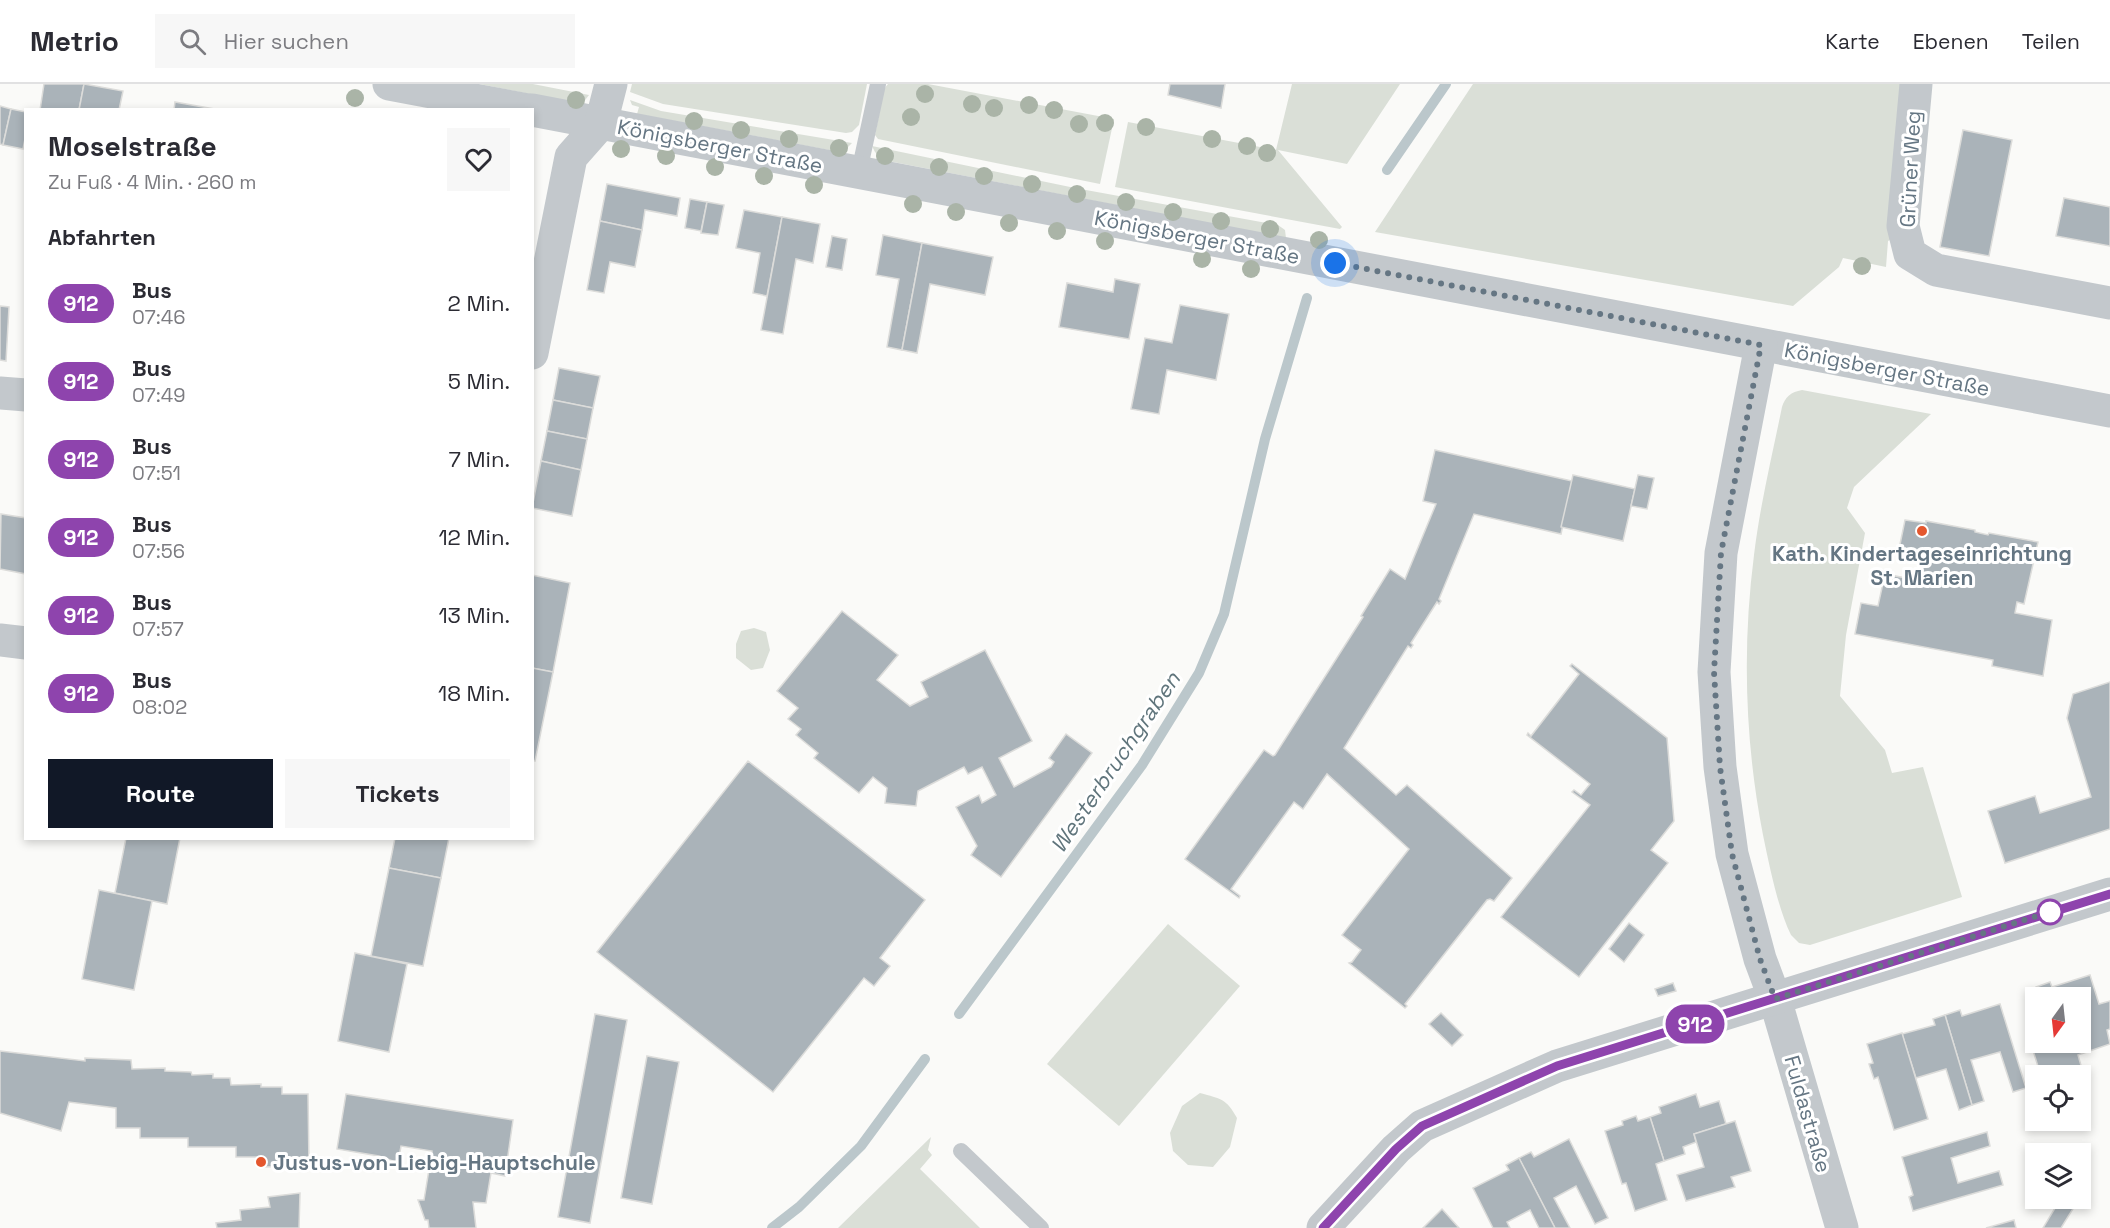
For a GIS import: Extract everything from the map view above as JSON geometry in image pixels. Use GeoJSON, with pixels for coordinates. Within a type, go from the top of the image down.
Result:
{"type":"FeatureCollection","features":[{"type":"Feature","properties":{"kind":"street","name":"Königsberger Straße"},"geometry":{"type":"LineString","coordinates":[[389,84],[519,108]]}},
{"type":"Feature","properties":{"kind":"street"},"geometry":{"type":"LineString","coordinates":[[534,343],[571,157],[601,123],[611,84]]}},
{"type":"Feature","properties":{"kind":"street","name":"Grüner Weg"},"geometry":{"type":"LineString","coordinates":[[1916,84],[1903,226],[1910,254],[1936,270],[2110,303]]}},
{"type":"Feature","properties":{"kind":"street","name":"Königsberger Straße"},"geometry":{"type":"LineString","coordinates":[[534,111],[2110,411]]}},
{"type":"Feature","properties":{"kind":"street","name":"Fuldastraße"},"geometry":{"type":"LineString","coordinates":[[1761,345],[1721,553],[1714,672],[1720,767],[1732,854],[1760,959],[1775,999],[1842,1228]]}},
{"type":"Feature","properties":{"kind":"street"},"geometry":{"type":"LineString","coordinates":[[0,393],[24,395]]}},
{"type":"Feature","properties":{"kind":"street"},"geometry":{"type":"LineString","coordinates":[[0,640],[24,643]]}},
{"type":"Feature","properties":{"kind":"street"},"geometry":{"type":"LineString","coordinates":[[1323,1228],[1396,1149],[1422,1126],[1557,1066],[2110,894]]}},
{"type":"Feature","properties":{"kind":"lane"},"geometry":{"type":"LineString","coordinates":[[858,172],[878,84]]}},
{"type":"Feature","properties":{"kind":"lane"},"geometry":{"type":"LineString","coordinates":[[961,1151],[1041,1228]]}},
{"type":"Feature","properties":{"kind":"shaded area"},"geometry":{"type":"Polygon","coordinates":[[[479,84],[533,84],[589,95],[582,104],[479,84]]]}},
{"type":"Feature","properties":{"kind":"shaded area"},"geometry":{"type":"Polygon","coordinates":[[[632,84],[867,84],[859,125],[852,132],[846,133],[663,104],[630,92],[632,84]]]}},
{"type":"Feature","properties":{"kind":"shaded area"},"geometry":{"type":"Polygon","coordinates":[[[888,84],[928,84],[1114,119],[1100,184],[878,139],[875,135],[884,89],[888,84]]]}},
{"type":"Feature","properties":{"kind":"shaded area"},"geometry":{"type":"Polygon","coordinates":[[[1292,84],[1400,84],[1347,164],[1278,150],[1342,227],[1340,229],[1115,187],[1128,122],[1276,150],[1292,84]]]}},
{"type":"Feature","properties":{"kind":"shaded area"},"geometry":{"type":"Polygon","coordinates":[[[1473,84],[1903,84],[1886,267],[1843,258],[1839,267],[1793,306],[1375,232],[1473,84]]]}},
{"type":"Feature","properties":{"kind":"shaded area"},"geometry":{"type":"Polygon","coordinates":[[[630,100],[661,111],[852,143],[846,149],[834,151],[637,114],[639,107],[632,105],[630,100]]]}},
{"type":"Feature","properties":{"kind":"shaded area"},"geometry":{"type":"Polygon","coordinates":[[[872,146],[1075,188],[1278,225],[1285,230],[1286,238],[883,160],[872,146]]]}},
{"type":"Feature","properties":{"kind":"shaded area"},"geometry":{"type":"Polygon","coordinates":[[[1802,390],[1931,414],[1854,487],[1847,508],[1865,533],[1846,635],[1840,696],[1885,750],[1892,773],[1923,767],[1962,897],[1810,945],[1799,943],[1791,935],[1774,886],[1752,766],[1747,695],[1750,590],[1766,481],[1782,407],[1789,396],[1802,390]]]}},
{"type":"Feature","properties":{"kind":"shaded area"},"geometry":{"type":"Polygon","coordinates":[[[754,628],[766,632],[770,650],[763,668],[751,670],[736,658],[736,644],[741,631],[754,628]]]}},
{"type":"Feature","properties":{"kind":"shaded area"},"geometry":{"type":"Polygon","coordinates":[[[1168,924],[1240,986],[1119,1126],[1047,1064],[1168,924]]]}},
{"type":"Feature","properties":{"kind":"shaded area"},"geometry":{"type":"Polygon","coordinates":[[[1200,1093],[1222,1100],[1237,1118],[1230,1147],[1213,1167],[1188,1165],[1173,1151],[1170,1133],[1182,1106],[1200,1093]]]}},
{"type":"Feature","properties":{"kind":"shaded area"},"geometry":{"type":"Polygon","coordinates":[[[931,1137],[928,1150],[932,1155],[920,1169],[980,1228],[838,1228],[931,1137]]]}},
{"type":"Feature","properties":{"kind":"building"},"geometry":{"type":"Polygon","coordinates":[[[44,84],[84,84],[79,108],[40,108],[44,84]]]}},
{"type":"Feature","properties":{"kind":"building"},"geometry":{"type":"Polygon","coordinates":[[[84,84],[123,91],[119,108],[79,108],[84,84]]]}},
{"type":"Feature","properties":{"kind":"building"},"geometry":{"type":"Polygon","coordinates":[[[1170,84],[1225,84],[1221,108],[1168,95],[1170,84]]]}},
{"type":"Feature","properties":{"kind":"building"},"geometry":{"type":"Polygon","coordinates":[[[175,102],[208,108],[174,108],[175,102]]]}},
{"type":"Feature","properties":{"kind":"building"},"geometry":{"type":"Polygon","coordinates":[[[0,106],[11,109],[3,145],[0,144],[0,106]]]}},
{"type":"Feature","properties":{"kind":"building"},"geometry":{"type":"Polygon","coordinates":[[[11,109],[24,112],[23,149],[3,145],[11,109]]]}},
{"type":"Feature","properties":{"kind":"building"},"geometry":{"type":"Polygon","coordinates":[[[1963,130],[2012,140],[1989,256],[1940,247],[1963,130]]]}},
{"type":"Feature","properties":{"kind":"building"},"geometry":{"type":"Polygon","coordinates":[[[607,184],[680,198],[677,216],[645,210],[642,230],[600,221],[607,184]]]}},
{"type":"Feature","properties":{"kind":"building"},"geometry":{"type":"Polygon","coordinates":[[[2064,198],[2110,207],[2110,246],[2056,236],[2064,198]]]}},
{"type":"Feature","properties":{"kind":"building"},"geometry":{"type":"Polygon","coordinates":[[[690,199],[707,202],[701,231],[685,228],[690,199]]]}},
{"type":"Feature","properties":{"kind":"building"},"geometry":{"type":"Polygon","coordinates":[[[707,202],[724,205],[718,235],[701,233],[707,202]]]}},
{"type":"Feature","properties":{"kind":"building"},"geometry":{"type":"Polygon","coordinates":[[[744,210],[782,217],[767,296],[753,293],[760,253],[736,248],[744,210]]]}},
{"type":"Feature","properties":{"kind":"building"},"geometry":{"type":"Polygon","coordinates":[[[782,217],[820,224],[813,263],[796,259],[783,334],[761,330],[782,217]]]}},
{"type":"Feature","properties":{"kind":"building"},"geometry":{"type":"Polygon","coordinates":[[[600,221],[642,230],[635,267],[610,262],[604,293],[587,290],[600,221]]]}},
{"type":"Feature","properties":{"kind":"building"},"geometry":{"type":"Polygon","coordinates":[[[883,235],[922,243],[902,350],[887,347],[899,279],[876,275],[883,235]]]}},
{"type":"Feature","properties":{"kind":"building"},"geometry":{"type":"Polygon","coordinates":[[[832,236],[847,239],[842,270],[826,267],[832,236]]]}},
{"type":"Feature","properties":{"kind":"building"},"geometry":{"type":"Polygon","coordinates":[[[922,243],[993,257],[985,295],[930,284],[917,353],[902,350],[922,243]]]}},
{"type":"Feature","properties":{"kind":"building"},"geometry":{"type":"Polygon","coordinates":[[[1115,279],[1140,284],[1129,339],[1059,327],[1067,283],[1113,292],[1115,279]]]}},
{"type":"Feature","properties":{"kind":"building"},"geometry":{"type":"Polygon","coordinates":[[[1180,305],[1229,314],[1216,380],[1167,370],[1159,414],[1131,409],[1145,338],[1172,343],[1180,305]]]}},
{"type":"Feature","properties":{"kind":"building"},"geometry":{"type":"Polygon","coordinates":[[[0,306],[9,307],[6,361],[0,360],[0,306]]]}},
{"type":"Feature","properties":{"kind":"building"},"geometry":{"type":"Polygon","coordinates":[[[559,368],[600,376],[593,408],[553,400],[559,368]]]}},
{"type":"Feature","properties":{"kind":"building"},"geometry":{"type":"Polygon","coordinates":[[[553,400],[593,408],[587,439],[547,431],[553,400]]]}},
{"type":"Feature","properties":{"kind":"building"},"geometry":{"type":"Polygon","coordinates":[[[547,431],[587,439],[581,470],[541,461],[547,431]]]}},
{"type":"Feature","properties":{"kind":"building"},"geometry":{"type":"Polygon","coordinates":[[[1435,450],[1572,481],[1561,534],[1474,514],[1439,599],[1441,601],[1439,604],[1437,602],[1411,643],[1413,645],[1411,648],[1408,646],[1344,748],[1396,795],[1407,785],[1512,878],[1494,901],[1487,900],[1405,1004],[1407,1006],[1405,1008],[1349,963],[1361,950],[1342,935],[1409,849],[1327,774],[1303,809],[1294,802],[1231,889],[1240,896],[1239,898],[1185,859],[1264,750],[1275,755],[1363,617],[1361,616],[1390,569],[1405,579],[1436,504],[1423,501],[1435,450]]]}},
{"type":"Feature","properties":{"kind":"building"},"geometry":{"type":"Polygon","coordinates":[[[541,461],[581,470],[572,516],[534,508],[541,461]]]}},
{"type":"Feature","properties":{"kind":"building"},"geometry":{"type":"Polygon","coordinates":[[[1573,475],[1635,489],[1623,541],[1561,527],[1573,475]]]}},
{"type":"Feature","properties":{"kind":"building"},"geometry":{"type":"Polygon","coordinates":[[[1638,475],[1654,478],[1647,509],[1631,506],[1638,475]]]}},
{"type":"Feature","properties":{"kind":"building"},"geometry":{"type":"Polygon","coordinates":[[[1,514],[24,518],[24,574],[0,569],[1,514]]]}},
{"type":"Feature","properties":{"kind":"building"},"geometry":{"type":"Polygon","coordinates":[[[1905,520],[1926,523],[1926,521],[1975,530],[1975,532],[1988,535],[1989,533],[2038,542],[2024,604],[2017,602],[2015,613],[2052,620],[2043,676],[1992,666],[1993,660],[1855,634],[1861,603],[1878,606],[1885,574],[1916,580],[1920,558],[1898,554],[1905,520]]]}},
{"type":"Feature","properties":{"kind":"building"},"geometry":{"type":"Polygon","coordinates":[[[534,575],[570,583],[553,672],[534,668],[534,575]]]}},
{"type":"Feature","properties":{"kind":"building"},"geometry":{"type":"Polygon","coordinates":[[[842,611],[898,655],[877,680],[910,706],[928,697],[921,682],[985,650],[1032,741],[999,758],[1014,787],[1051,767],[1054,762],[1049,758],[1066,734],[1092,753],[1001,877],[971,855],[977,846],[956,807],[979,795],[982,803],[996,795],[982,767],[968,774],[964,767],[918,791],[916,806],[885,803],[887,788],[873,777],[859,793],[814,758],[818,753],[796,735],[801,729],[788,719],[798,708],[777,691],[842,611]]]}},
{"type":"Feature","properties":{"kind":"building"},"geometry":{"type":"Polygon","coordinates":[[[1572,664],[1667,738],[1674,821],[1651,850],[1668,863],[1579,977],[1501,917],[1590,805],[1572,792],[1574,790],[1581,795],[1590,784],[1527,735],[1528,733],[1531,736],[1579,674],[1570,666],[1572,664]]]}},
{"type":"Feature","properties":{"kind":"building"},"geometry":{"type":"Polygon","coordinates":[[[534,668],[553,672],[534,761],[534,668]]]}},
{"type":"Feature","properties":{"kind":"building"},"geometry":{"type":"Polygon","coordinates":[[[2110,682],[2110,829],[2005,863],[1988,811],[2035,796],[2040,813],[2091,797],[2067,718],[2073,694],[2110,682]]]}},
{"type":"Feature","properties":{"kind":"building"},"geometry":{"type":"Polygon","coordinates":[[[748,761],[925,900],[880,958],[890,966],[874,986],[864,978],[773,1092],[597,952],[748,761]]]}},
{"type":"Feature","properties":{"kind":"building"},"geometry":{"type":"Polygon","coordinates":[[[126,840],[180,840],[167,904],[115,893],[126,840]]]}},
{"type":"Feature","properties":{"kind":"building"},"geometry":{"type":"Polygon","coordinates":[[[395,840],[449,840],[441,878],[389,868],[395,840]]]}},
{"type":"Feature","properties":{"kind":"building"},"geometry":{"type":"Polygon","coordinates":[[[389,868],[441,878],[423,966],[371,956],[389,868]]]}},
{"type":"Feature","properties":{"kind":"building"},"geometry":{"type":"Polygon","coordinates":[[[99,890],[152,901],[134,990],[82,979],[99,890]]]}},
{"type":"Feature","properties":{"kind":"building"},"geometry":{"type":"Polygon","coordinates":[[[1629,923],[1644,935],[1624,962],[1609,949],[1629,923]]]}},
{"type":"Feature","properties":{"kind":"building"},"geometry":{"type":"Polygon","coordinates":[[[355,953],[407,964],[389,1052],[338,1041],[355,953]]]}},
{"type":"Feature","properties":{"kind":"building"},"geometry":{"type":"Polygon","coordinates":[[[2090,975],[2099,1004],[2110,1001],[2110,1029],[2107,1030],[2110,1044],[2091,1051],[2091,987],[2052,987],[2090,975]]]}},
{"type":"Feature","properties":{"kind":"building"},"geometry":{"type":"Polygon","coordinates":[[[2050,982],[2052,987],[2036,987],[2050,982]]]}},
{"type":"Feature","properties":{"kind":"building"},"geometry":{"type":"Polygon","coordinates":[[[1673,983],[1676,991],[1658,996],[1655,989],[1673,983]]]}},
{"type":"Feature","properties":{"kind":"building"},"geometry":{"type":"Polygon","coordinates":[[[2000,1004],[2025,1088],[2013,1092],[2000,1052],[1971,1060],[1984,1101],[1972,1105],[1945,1015],[1960,1010],[1962,1016],[2000,1004]]]}},
{"type":"Feature","properties":{"kind":"building"},"geometry":{"type":"Polygon","coordinates":[[[1441,1013],[1463,1035],[1452,1046],[1429,1024],[1441,1013]]]}},
{"type":"Feature","properties":{"kind":"building"},"geometry":{"type":"Polygon","coordinates":[[[595,1014],[627,1020],[590,1223],[558,1217],[595,1014]]]}},
{"type":"Feature","properties":{"kind":"building"},"geometry":{"type":"Polygon","coordinates":[[[1945,1015],[1972,1105],[1959,1110],[1946,1069],[1916,1078],[1902,1034],[1935,1025],[1933,1019],[1945,1015]]]}},
{"type":"Feature","properties":{"kind":"building"},"geometry":{"type":"Polygon","coordinates":[[[1902,1033],[1928,1119],[1894,1130],[1878,1077],[1874,1079],[1869,1064],[1873,1063],[1867,1044],[1902,1033]]]}},
{"type":"Feature","properties":{"kind":"building"},"geometry":{"type":"Polygon","coordinates":[[[0,1051],[85,1061],[85,1058],[131,1060],[132,1069],[165,1068],[165,1071],[191,1072],[192,1075],[213,1074],[213,1078],[230,1078],[231,1085],[261,1084],[261,1087],[282,1087],[282,1094],[308,1094],[309,1166],[260,1167],[260,1157],[236,1157],[236,1147],[188,1147],[188,1138],[140,1138],[140,1128],[116,1128],[116,1108],[69,1102],[61,1131],[0,1113],[0,1051]]]}},
{"type":"Feature","properties":{"kind":"building"},"geometry":{"type":"Polygon","coordinates":[[[2034,1053],[2084,1053],[2078,1055],[2081,1065],[2038,1065],[2034,1053]]]}},
{"type":"Feature","properties":{"kind":"building"},"geometry":{"type":"Polygon","coordinates":[[[647,1056],[679,1062],[652,1204],[621,1198],[647,1056]]]}},
{"type":"Feature","properties":{"kind":"building"},"geometry":{"type":"Polygon","coordinates":[[[346,1094],[513,1120],[505,1176],[491,1173],[486,1203],[473,1202],[476,1228],[429,1228],[428,1220],[425,1220],[418,1200],[424,1200],[432,1151],[401,1146],[398,1163],[379,1156],[337,1149],[346,1094]]]}},
{"type":"Feature","properties":{"kind":"building"},"geometry":{"type":"Polygon","coordinates":[[[1696,1094],[1700,1107],[1719,1101],[1726,1124],[1694,1134],[1696,1142],[1683,1147],[1685,1154],[1664,1161],[1650,1117],[1661,1113],[1659,1107],[1696,1094]]]}},
{"type":"Feature","properties":{"kind":"building"},"geometry":{"type":"Polygon","coordinates":[[[1636,1116],[1638,1121],[1650,1117],[1664,1161],[1656,1164],[1667,1200],[1635,1211],[1626,1183],[1622,1184],[1605,1131],[1623,1125],[1622,1121],[1636,1116]]]}},
{"type":"Feature","properties":{"kind":"building"},"geometry":{"type":"Polygon","coordinates":[[[1735,1121],[1751,1171],[1731,1177],[1735,1187],[1686,1201],[1677,1175],[1704,1167],[1694,1134],[1735,1121]]]}},
{"type":"Feature","properties":{"kind":"building"},"geometry":{"type":"Polygon","coordinates":[[[1987,1132],[1990,1146],[1951,1158],[1958,1183],[1999,1171],[2003,1185],[1913,1211],[1909,1197],[1913,1195],[1902,1157],[1987,1132]]]}},
{"type":"Feature","properties":{"kind":"building"},"geometry":{"type":"Polygon","coordinates":[[[1569,1139],[1608,1218],[1595,1224],[1576,1186],[1554,1198],[1570,1228],[1555,1228],[1519,1158],[1531,1152],[1534,1157],[1569,1139]]]}},
{"type":"Feature","properties":{"kind":"building"},"geometry":{"type":"Polygon","coordinates":[[[1519,1158],[1555,1228],[1539,1228],[1530,1210],[1507,1222],[1510,1228],[1493,1228],[1473,1188],[1509,1170],[1506,1165],[1519,1158]]]}},
{"type":"Feature","properties":{"kind":"building"},"geometry":{"type":"Polygon","coordinates":[[[300,1193],[299,1228],[217,1228],[216,1223],[241,1220],[240,1210],[270,1207],[268,1197],[300,1193]]]}},
{"type":"Feature","properties":{"kind":"building"},"geometry":{"type":"Polygon","coordinates":[[[1442,1209],[1459,1228],[1423,1228],[1442,1209]]]}},
{"type":"Feature","properties":{"kind":"building"},"geometry":{"type":"Polygon","coordinates":[[[2054,1209],[2073,1209],[2061,1228],[2043,1228],[2054,1209]]]}},
{"type":"Feature","properties":{"kind":"building"},"geometry":{"type":"Polygon","coordinates":[[[2014,1220],[2016,1228],[1986,1228],[2014,1220]]]}},
{"type":"Feature","properties":{"kind":"waterway","name":"Westerbruchgraben"},"geometry":{"type":"LineString","coordinates":[[1387,170],[1446,84]]}},
{"type":"Feature","properties":{"kind":"waterway","name":"Westerbruchgraben"},"geometry":{"type":"LineString","coordinates":[[959,1014],[1142,765],[1199,673],[1224,614],[1265,439],[1307,298]]}},
{"type":"Feature","properties":{"kind":"waterway","name":"Westerbruchgraben"},"geometry":{"type":"LineString","coordinates":[[772,1228],[799,1207],[861,1146],[925,1059]]}},
{"type":"Feature","properties":{"kind":"bus line","name":"912"},"geometry":{"type":"LineString","coordinates":[[1323,1228],[1396,1149],[1422,1126],[1557,1066],[2110,894]]}},
{"type":"Feature","properties":{"kind":"place","name":"Kath. Kindertageseinrichtung St. Marien"},"geometry":{"type":"Point","coordinates":[1922,531]}},
{"type":"Feature","properties":{"kind":"place","name":"Justus-von-Liebig-Hauptschule"},"geometry":{"type":"Point","coordinates":[261,1162]}},
{"type":"Feature","properties":{"kind":"route"},"geometry":{"type":"LineString","coordinates":[[1335,263],[1761,345],[1721,553],[1714,672],[1720,767],[1732,854],[1760,959],[1775,999],[2050,912]]}}]}
